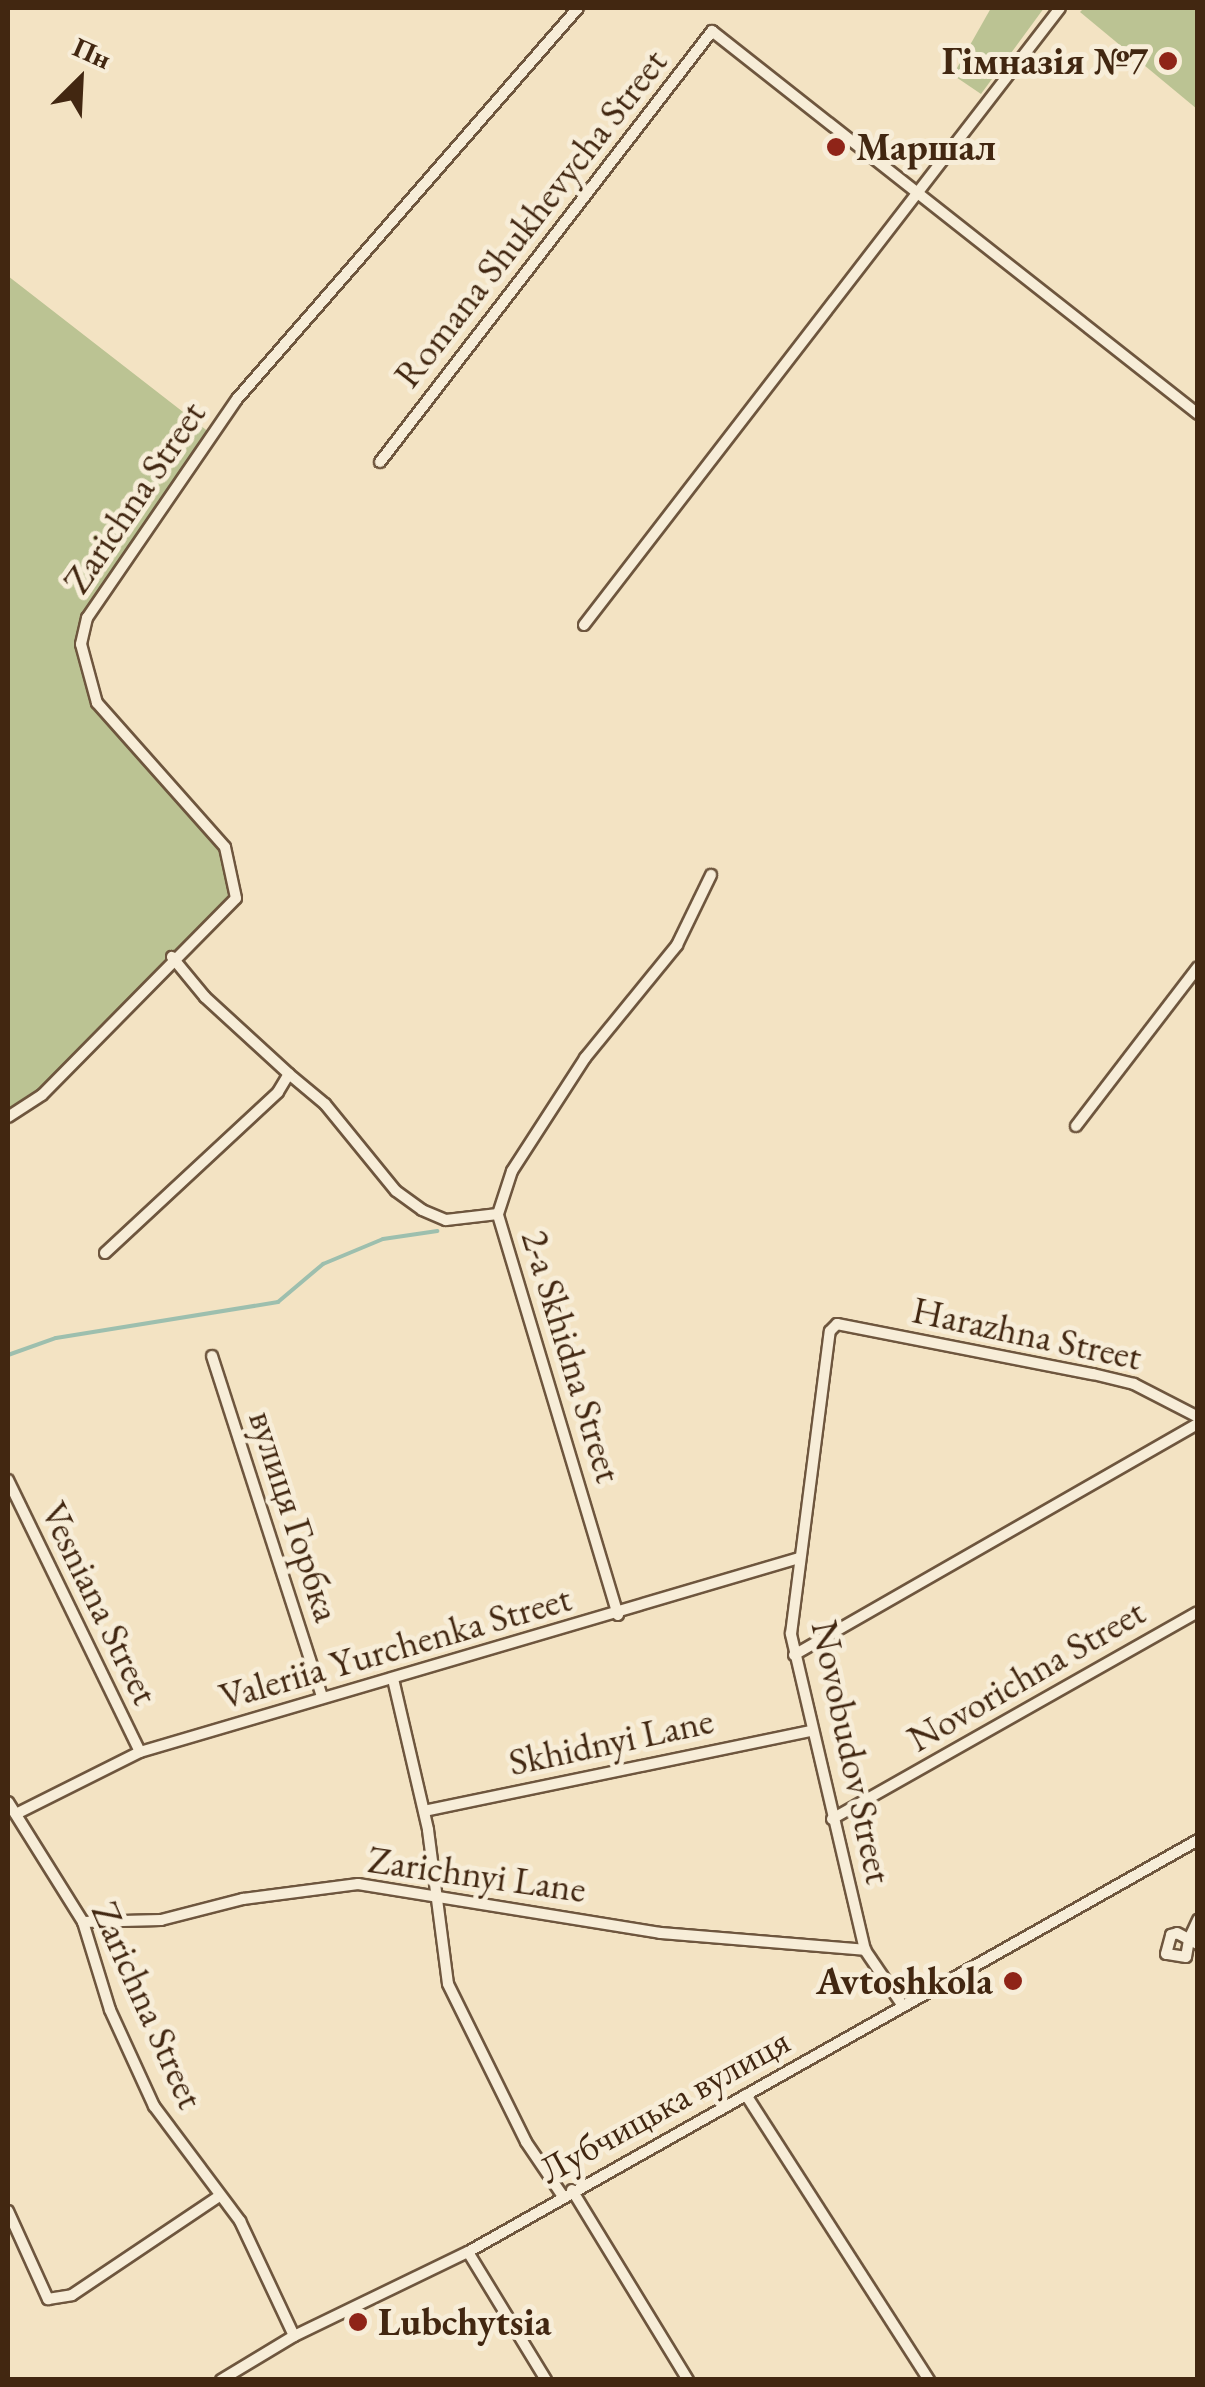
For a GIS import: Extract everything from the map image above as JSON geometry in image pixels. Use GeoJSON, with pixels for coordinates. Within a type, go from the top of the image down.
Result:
{"type":"FeatureCollection","features":[{"type":"Feature","properties":{"kind":"street","name":"Zarichna Street"},"geometry":{"type":"LineString","coordinates":[[8,1117],[93,1046],[172,957],[236,898],[225,847],[97,703],[81,644],[87,618],[237,399],[578,8]]}},
{"type":"Feature","properties":{"kind":"street"},"geometry":{"type":"LineString","coordinates":[[584,625],[921,196],[1060,8]]}},
{"type":"Feature","properties":{"kind":"street","name":"Romana Shukhevycha Street"},"geometry":{"type":"LineString","coordinates":[[380,462],[712,32],[1198,414]]}},
{"type":"Feature","properties":{"kind":"street","name":"2-a Skhidna Street"},"geometry":{"type":"LineString","coordinates":[[618,1614],[498,1214],[512,1171],[585,1058],[677,946],[711,875]]}},
{"type":"Feature","properties":{"kind":"street"},"geometry":{"type":"LineString","coordinates":[[172,957],[204,997],[325,1104],[396,1192],[422,1210],[446,1220],[498,1214]]}},
{"type":"Feature","properties":{"kind":"street"},"geometry":{"type":"LineString","coordinates":[[1076,1126],[1198,967]]}},
{"type":"Feature","properties":{"kind":"street"},"geometry":{"type":"LineString","coordinates":[[105,1252],[278,1092],[289,1074]]}},
{"type":"Feature","properties":{"kind":"street","name":"Harazhna Street"},"geometry":{"type":"LineString","coordinates":[[837,1324],[1134,1384],[1198,1417]]}},
{"type":"Feature","properties":{"kind":"street","name":"Novobudov Street"},"geometry":{"type":"LineString","coordinates":[[837,1324],[827,1345],[799,1558],[794,1655],[865,1950],[903,2006]]}},
{"type":"Feature","properties":{"kind":"street","name":"вулиця Горбка"},"geometry":{"type":"LineString","coordinates":[[212,1356],[321,1694]]}},
{"type":"Feature","properties":{"kind":"street"},"geometry":{"type":"LineString","coordinates":[[794,1655],[1198,1424]]}},
{"type":"Feature","properties":{"kind":"street","name":"Vesniana Street"},"geometry":{"type":"LineString","coordinates":[[8,1480],[140,1752]]}},
{"type":"Feature","properties":{"kind":"street","name":"Valeriia Yurchenka Street"},"geometry":{"type":"LineString","coordinates":[[16,1814],[140,1752],[321,1694],[393,1679],[799,1558]]}},
{"type":"Feature","properties":{"kind":"street","name":"Novorichna Street"},"geometry":{"type":"LineString","coordinates":[[832,1820],[1198,1612]]}},
{"type":"Feature","properties":{"kind":"street"},"geometry":{"type":"LineString","coordinates":[[393,1679],[424,1811],[448,1984],[526,2142],[567,2192],[688,2380]]}},
{"type":"Feature","properties":{"kind":"street","name":"Skhidnyi Lane"},"geometry":{"type":"LineString","coordinates":[[424,1811],[810,1731]]}},
{"type":"Feature","properties":{"kind":"street","name":"Zarichna Street"},"geometry":{"type":"LineString","coordinates":[[8,1802],[84,1922],[110,2010],[154,2106],[264,2265],[294,2336]]}},
{"type":"Feature","properties":{"kind":"street","name":"Лубчицька вулиця"},"geometry":{"type":"LineString","coordinates":[[221,2380],[294,2336],[468,2252],[567,2192],[1198,1840]]}},
{"type":"Feature","properties":{"kind":"street","name":"Zarichnyi Lane"},"geometry":{"type":"LineString","coordinates":[[84,1922],[161,1920],[312,1887],[358,1884],[434,1892],[660,1933],[865,1950]]}},
{"type":"Feature","properties":{"kind":"street"},"geometry":{"type":"LineString","coordinates":[[1192,1941],[1198,1920]]}},
{"type":"Feature","properties":{"kind":"street"},"geometry":{"type":"LineString","coordinates":[[746,2095],[929,2380]]}},
{"type":"Feature","properties":{"kind":"street"},"geometry":{"type":"LineString","coordinates":[[8,2211],[48,2298],[72,2295],[218,2197]]}},
{"type":"Feature","properties":{"kind":"street"},"geometry":{"type":"LineString","coordinates":[[468,2252],[546,2380]]}},
{"type":"Feature","properties":{"kind":"street"},"geometry":{"type":"LineString","coordinates":[[253,2380],[256,2361]]}},
{"type":"Feature","properties":{"kind":"green space"},"geometry":{"type":"Polygon","coordinates":[[[991,8],[1044,8],[981,94],[953,75],[991,8]]]}},
{"type":"Feature","properties":{"kind":"green space","name":"Гімназія №7"},"geometry":{"type":"Polygon","coordinates":[[[1084,8],[1197,8],[1197,109],[1080,12],[1084,8]]]}},
{"type":"Feature","properties":{"kind":"green space"},"geometry":{"type":"Polygon","coordinates":[[[8,276],[214,436],[87,618],[81,644],[97,703],[225,847],[236,898],[42,1095],[8,1117],[8,276]]]}},
{"type":"Feature","properties":{"kind":"waterway"},"geometry":{"type":"LineString","coordinates":[[8,1355],[56,1338],[278,1302],[323,1264],[383,1239],[437,1231]]}},
{"type":"Feature","properties":{"kind":"place","name":"Гімназія №7"},"geometry":{"type":"Point","coordinates":[1168,61]}},
{"type":"Feature","properties":{"kind":"place","name":"Маршал"},"geometry":{"type":"Point","coordinates":[836,147]}},
{"type":"Feature","properties":{"kind":"place","name":"Avtoshkola"},"geometry":{"type":"Point","coordinates":[1013,1981]}},
{"type":"Feature","properties":{"kind":"place","name":"Lubchytsia"},"geometry":{"type":"Point","coordinates":[358,2322]}}]}
